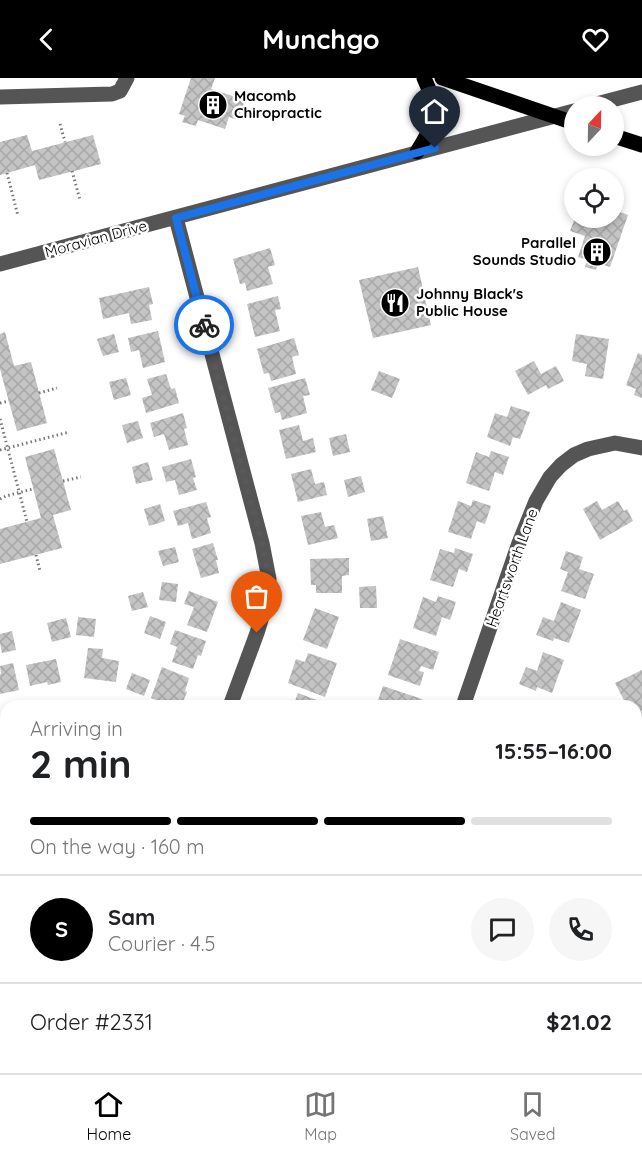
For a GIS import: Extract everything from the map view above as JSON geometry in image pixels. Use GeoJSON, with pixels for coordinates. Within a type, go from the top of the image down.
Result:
{"type":"FeatureCollection","features":[{"type":"Feature","properties":{"kind":"main road"},"geometry":{"type":"LineString","coordinates":[[417,152],[427,136],[434,112],[432,95],[424,78]]}},
{"type":"Feature","properties":{"kind":"main road"},"geometry":{"type":"LineString","coordinates":[[442,78],[564,120]]}},
{"type":"Feature","properties":{"kind":"main road"},"geometry":{"type":"LineString","coordinates":[[624,139],[642,145]]}},
{"type":"Feature","properties":{"kind":"street"},"geometry":{"type":"LineString","coordinates":[[0,97],[112,94],[120,91],[127,78]]}},
{"type":"Feature","properties":{"kind":"street"},"geometry":{"type":"LineString","coordinates":[[624,97],[642,92]]}},
{"type":"Feature","properties":{"kind":"street","name":"Moravian Drive"},"geometry":{"type":"LineString","coordinates":[[0,264],[564,114]]}},
{"type":"Feature","properties":{"kind":"street"},"geometry":{"type":"LineString","coordinates":[[176,218],[262,543],[269,579],[264,611],[232,700]]}},
{"type":"Feature","properties":{"kind":"street","name":"Heartsworth Lane"},"geometry":{"type":"LineString","coordinates":[[465,700],[515,554],[536,501],[549,477],[574,455],[588,449],[615,443],[642,448]]}},
{"type":"Feature","properties":{"kind":"path"},"geometry":{"type":"LineString","coordinates":[[453,112],[459,107]]}},
{"type":"Feature","properties":{"kind":"path"},"geometry":{"type":"LineString","coordinates":[[60,124],[65,142]]}},
{"type":"Feature","properties":{"kind":"path"},"geometry":{"type":"LineString","coordinates":[[72,171],[80,200]]}},
{"type":"Feature","properties":{"kind":"path"},"geometry":{"type":"LineString","coordinates":[[7,173],[18,216]]}},
{"type":"Feature","properties":{"kind":"path"},"geometry":{"type":"LineString","coordinates":[[39,393],[57,388]]}},
{"type":"Feature","properties":{"kind":"path"},"geometry":{"type":"LineString","coordinates":[[0,404],[9,401]]}},
{"type":"Feature","properties":{"kind":"path"},"geometry":{"type":"LineString","coordinates":[[0,419],[27,522]]}},
{"type":"Feature","properties":{"kind":"path"},"geometry":{"type":"LineString","coordinates":[[0,450],[69,432]]}},
{"type":"Feature","properties":{"kind":"path"},"geometry":{"type":"LineString","coordinates":[[63,482],[81,477]]}},
{"type":"Feature","properties":{"kind":"path"},"geometry":{"type":"LineString","coordinates":[[0,499],[33,489]]}},
{"type":"Feature","properties":{"kind":"path"},"geometry":{"type":"LineString","coordinates":[[36,555],[40,571]]}},
{"type":"Feature","properties":{"kind":"building","name":"Macomb Chiropractic"},"geometry":{"type":"Polygon","coordinates":[[[191,78],[215,78],[211,89],[245,100],[238,120],[229,117],[225,129],[198,120],[196,126],[182,122],[185,116],[179,114],[191,78]]]}},
{"type":"Feature","properties":{"kind":"building"},"geometry":{"type":"Polygon","coordinates":[[[27,135],[32,151],[93,135],[101,164],[39,180],[35,165],[0,175],[0,142],[27,135]]]}},
{"type":"Feature","properties":{"kind":"building"},"geometry":{"type":"Polygon","coordinates":[[[624,214],[628,215],[624,227],[624,214]]]}},
{"type":"Feature","properties":{"kind":"building"},"geometry":{"type":"Polygon","coordinates":[[[571,228],[624,228],[610,267],[598,263],[596,270],[585,267],[587,260],[578,257],[585,236],[570,231],[571,228]]]}},
{"type":"Feature","properties":{"kind":"building"},"geometry":{"type":"Polygon","coordinates":[[[270,248],[275,265],[268,267],[273,284],[247,291],[245,283],[240,284],[233,259],[270,248]]]}},
{"type":"Feature","properties":{"kind":"building","name":"Johnny Black's Public House"},"geometry":{"type":"Polygon","coordinates":[[[418,267],[431,325],[373,338],[359,280],[418,267]]]}},
{"type":"Feature","properties":{"kind":"building"},"geometry":{"type":"Polygon","coordinates":[[[149,287],[153,304],[149,305],[152,320],[131,324],[129,313],[103,319],[99,298],[149,287]]]}},
{"type":"Feature","properties":{"kind":"building"},"geometry":{"type":"Polygon","coordinates":[[[278,296],[281,309],[275,310],[280,331],[255,337],[247,304],[278,296]]]}},
{"type":"Feature","properties":{"kind":"building"},"geometry":{"type":"Polygon","coordinates":[[[158,331],[165,362],[143,368],[139,350],[131,352],[128,338],[158,331]]]}},
{"type":"Feature","properties":{"kind":"building"},"geometry":{"type":"Polygon","coordinates":[[[5,332],[14,366],[31,362],[47,423],[17,431],[0,369],[0,334],[5,332]]]}},
{"type":"Feature","properties":{"kind":"building"},"geometry":{"type":"Polygon","coordinates":[[[114,334],[119,352],[103,356],[97,339],[114,334]]]}},
{"type":"Feature","properties":{"kind":"building"},"geometry":{"type":"Polygon","coordinates":[[[576,334],[609,339],[603,379],[585,376],[587,364],[572,361],[576,334]]]}},
{"type":"Feature","properties":{"kind":"building"},"geometry":{"type":"Polygon","coordinates":[[[294,338],[299,355],[292,357],[296,374],[271,381],[269,373],[264,374],[257,349],[294,338]]]}},
{"type":"Feature","properties":{"kind":"building"},"geometry":{"type":"Polygon","coordinates":[[[638,353],[642,355],[642,398],[634,395],[636,389],[626,385],[638,353]]]}},
{"type":"Feature","properties":{"kind":"building"},"geometry":{"type":"Polygon","coordinates":[[[534,361],[541,374],[556,366],[564,381],[548,389],[546,385],[528,395],[515,371],[534,361]]]}},
{"type":"Feature","properties":{"kind":"building"},"geometry":{"type":"Polygon","coordinates":[[[379,371],[400,379],[392,398],[371,390],[379,371]]]}},
{"type":"Feature","properties":{"kind":"building"},"geometry":{"type":"Polygon","coordinates":[[[166,374],[171,389],[175,388],[179,403],[146,413],[142,398],[152,395],[147,379],[166,374]]]}},
{"type":"Feature","properties":{"kind":"building"},"geometry":{"type":"Polygon","coordinates":[[[126,378],[131,395],[114,400],[109,382],[126,378]]]}},
{"type":"Feature","properties":{"kind":"building"},"geometry":{"type":"Polygon","coordinates":[[[305,378],[310,395],[303,396],[307,413],[282,420],[280,412],[275,413],[268,388],[305,378]]]}},
{"type":"Feature","properties":{"kind":"building"},"geometry":{"type":"Polygon","coordinates":[[[511,406],[530,412],[520,439],[513,437],[510,446],[487,437],[495,413],[507,417],[511,406]]]}},
{"type":"Feature","properties":{"kind":"building"},"geometry":{"type":"Polygon","coordinates":[[[183,413],[188,445],[169,450],[164,434],[154,437],[150,423],[183,413]]]}},
{"type":"Feature","properties":{"kind":"building"},"geometry":{"type":"Polygon","coordinates":[[[138,421],[143,438],[127,443],[122,425],[138,421]]]}},
{"type":"Feature","properties":{"kind":"building"},"geometry":{"type":"Polygon","coordinates":[[[299,425],[303,441],[313,438],[316,452],[286,459],[279,430],[299,425]]]}},
{"type":"Feature","properties":{"kind":"building"},"geometry":{"type":"Polygon","coordinates":[[[346,434],[350,452],[333,456],[329,438],[346,434]]]}},
{"type":"Feature","properties":{"kind":"building"},"geometry":{"type":"Polygon","coordinates":[[[54,449],[71,510],[53,515],[62,548],[0,564],[0,529],[41,518],[25,457],[54,449]]]}},
{"type":"Feature","properties":{"kind":"building"},"geometry":{"type":"Polygon","coordinates":[[[491,451],[509,457],[503,475],[495,472],[489,491],[466,483],[476,452],[489,457],[491,451]]]}},
{"type":"Feature","properties":{"kind":"building"},"geometry":{"type":"Polygon","coordinates":[[[191,459],[197,490],[179,495],[175,480],[166,482],[162,467],[191,459]]]}},
{"type":"Feature","properties":{"kind":"building"},"geometry":{"type":"Polygon","coordinates":[[[148,462],[153,480],[136,484],[132,467],[148,462]]]}},
{"type":"Feature","properties":{"kind":"building"},"geometry":{"type":"Polygon","coordinates":[[[311,469],[315,484],[324,482],[327,495],[298,502],[291,474],[311,469]]]}},
{"type":"Feature","properties":{"kind":"building"},"geometry":{"type":"Polygon","coordinates":[[[361,476],[365,492],[348,497],[344,480],[361,476]]]}},
{"type":"Feature","properties":{"kind":"building"},"geometry":{"type":"Polygon","coordinates":[[[473,500],[491,506],[485,524],[477,521],[471,539],[448,532],[458,501],[471,506],[473,500]]]}},
{"type":"Feature","properties":{"kind":"building"},"geometry":{"type":"Polygon","coordinates":[[[597,501],[602,510],[618,501],[624,511],[627,509],[633,521],[600,540],[583,509],[597,501]]]}},
{"type":"Feature","properties":{"kind":"building"},"geometry":{"type":"Polygon","coordinates":[[[206,502],[211,517],[207,518],[211,533],[192,539],[188,523],[178,526],[173,511],[206,502]]]}},
{"type":"Feature","properties":{"kind":"building"},"geometry":{"type":"Polygon","coordinates":[[[160,504],[165,521],[149,526],[144,509],[160,504]]]}},
{"type":"Feature","properties":{"kind":"building"},"geometry":{"type":"Polygon","coordinates":[[[321,512],[325,527],[334,525],[338,538],[308,545],[301,516],[321,512]]]}},
{"type":"Feature","properties":{"kind":"building"},"geometry":{"type":"Polygon","coordinates":[[[383,516],[388,538],[371,541],[367,519],[383,516]]]}},
{"type":"Feature","properties":{"kind":"building"},"geometry":{"type":"Polygon","coordinates":[[[213,543],[219,573],[201,578],[192,549],[213,543]]]}},
{"type":"Feature","properties":{"kind":"building"},"geometry":{"type":"Polygon","coordinates":[[[175,547],[179,562],[163,566],[158,551],[175,547]]]}},
{"type":"Feature","properties":{"kind":"building"},"geometry":{"type":"Polygon","coordinates":[[[455,548],[473,554],[467,572],[459,569],[453,587],[430,580],[440,549],[454,553],[455,548]]]}},
{"type":"Feature","properties":{"kind":"building"},"geometry":{"type":"Polygon","coordinates":[[[566,551],[583,557],[579,569],[594,574],[585,599],[561,591],[568,572],[560,569],[566,551]]]}},
{"type":"Feature","properties":{"kind":"building"},"geometry":{"type":"Polygon","coordinates":[[[349,558],[349,575],[342,576],[342,593],[316,593],[316,585],[311,585],[310,559],[349,558]]]}},
{"type":"Feature","properties":{"kind":"building"},"geometry":{"type":"Polygon","coordinates":[[[162,582],[178,584],[176,602],[159,600],[162,582]]]}},
{"type":"Feature","properties":{"kind":"building"},"geometry":{"type":"Polygon","coordinates":[[[376,586],[377,608],[360,608],[359,587],[376,586]]]}},
{"type":"Feature","properties":{"kind":"building"},"geometry":{"type":"Polygon","coordinates":[[[189,591],[218,602],[207,632],[187,625],[194,607],[184,604],[189,591]]]}},
{"type":"Feature","properties":{"kind":"building"},"geometry":{"type":"Polygon","coordinates":[[[143,592],[148,607],[132,611],[128,596],[143,592]]]}},
{"type":"Feature","properties":{"kind":"building"},"geometry":{"type":"Polygon","coordinates":[[[438,596],[456,602],[450,620],[442,617],[436,636],[413,628],[423,597],[436,602],[438,596]]]}},
{"type":"Feature","properties":{"kind":"building"},"geometry":{"type":"Polygon","coordinates":[[[561,602],[581,610],[569,643],[554,638],[553,641],[536,635],[543,617],[554,621],[561,602]]]}},
{"type":"Feature","properties":{"kind":"building"},"geometry":{"type":"Polygon","coordinates":[[[315,608],[339,617],[327,649],[303,640],[315,608]]]}},
{"type":"Feature","properties":{"kind":"building"},"geometry":{"type":"Polygon","coordinates":[[[150,616],[166,622],[160,639],[144,633],[150,616]]]}},
{"type":"Feature","properties":{"kind":"building"},"geometry":{"type":"Polygon","coordinates":[[[78,617],[96,619],[94,637],[76,635],[78,617]]]}},
{"type":"Feature","properties":{"kind":"building"},"geometry":{"type":"Polygon","coordinates":[[[66,618],[71,637],[52,642],[47,623],[66,618]]]}},
{"type":"Feature","properties":{"kind":"building"},"geometry":{"type":"Polygon","coordinates":[[[175,630],[206,641],[193,669],[172,662],[177,647],[170,644],[175,630]]]}},
{"type":"Feature","properties":{"kind":"building"},"geometry":{"type":"Polygon","coordinates":[[[12,631],[16,650],[2,653],[0,634],[12,631]]]}},
{"type":"Feature","properties":{"kind":"building"},"geometry":{"type":"Polygon","coordinates":[[[400,639],[439,652],[433,670],[421,666],[419,671],[424,672],[420,686],[388,675],[400,639]]]}},
{"type":"Feature","properties":{"kind":"building"},"geometry":{"type":"Polygon","coordinates":[[[88,648],[103,649],[102,658],[119,661],[116,682],[84,678],[88,648]]]}},
{"type":"Feature","properties":{"kind":"building"},"geometry":{"type":"Polygon","coordinates":[[[543,652],[564,660],[552,693],[537,687],[536,691],[519,684],[526,667],[537,671],[543,652]]]}},
{"type":"Feature","properties":{"kind":"building"},"geometry":{"type":"Polygon","coordinates":[[[308,653],[337,663],[325,697],[288,683],[296,659],[305,662],[308,653]]]}},
{"type":"Feature","properties":{"kind":"building"},"geometry":{"type":"Polygon","coordinates":[[[56,659],[61,682],[30,686],[26,665],[56,659]]]}},
{"type":"Feature","properties":{"kind":"building"},"geometry":{"type":"Polygon","coordinates":[[[13,663],[19,690],[0,694],[0,666],[13,663]]]}},
{"type":"Feature","properties":{"kind":"building"},"geometry":{"type":"Polygon","coordinates":[[[162,667],[189,678],[184,700],[151,698],[162,667]]]}},
{"type":"Feature","properties":{"kind":"building"},"geometry":{"type":"Polygon","coordinates":[[[642,670],[642,700],[624,700],[615,683],[642,670]]]}},
{"type":"Feature","properties":{"kind":"building"},"geometry":{"type":"Polygon","coordinates":[[[132,673],[150,680],[144,696],[126,689],[132,673]]]}},
{"type":"Feature","properties":{"kind":"building"},"geometry":{"type":"Polygon","coordinates":[[[383,686],[422,699],[422,700],[378,700],[383,686]]]}},
{"type":"Feature","properties":{"kind":"building"},"geometry":{"type":"Polygon","coordinates":[[[298,693],[316,700],[295,700],[298,693]]]}},
{"type":"Feature","properties":{"kind":"way so far"},"geometry":{"type":"LineString","coordinates":[[204,325],[262,543],[269,579],[267,600],[257,633]]}},
{"type":"Feature","properties":{"kind":"place","name":"Macomb Chiropractic"},"geometry":{"type":"Point","coordinates":[213,105]}},
{"type":"Feature","properties":{"kind":"place","name":"Parallel Sounds Studio"},"geometry":{"type":"Point","coordinates":[597,252]}},
{"type":"Feature","properties":{"kind":"place","name":"Johnny Black's Public House"},"geometry":{"type":"Point","coordinates":[395,303]}},
{"type":"Feature","properties":{"kind":"route"},"geometry":{"type":"LineString","coordinates":[[204,325],[176,218],[435,148]]}}]}
